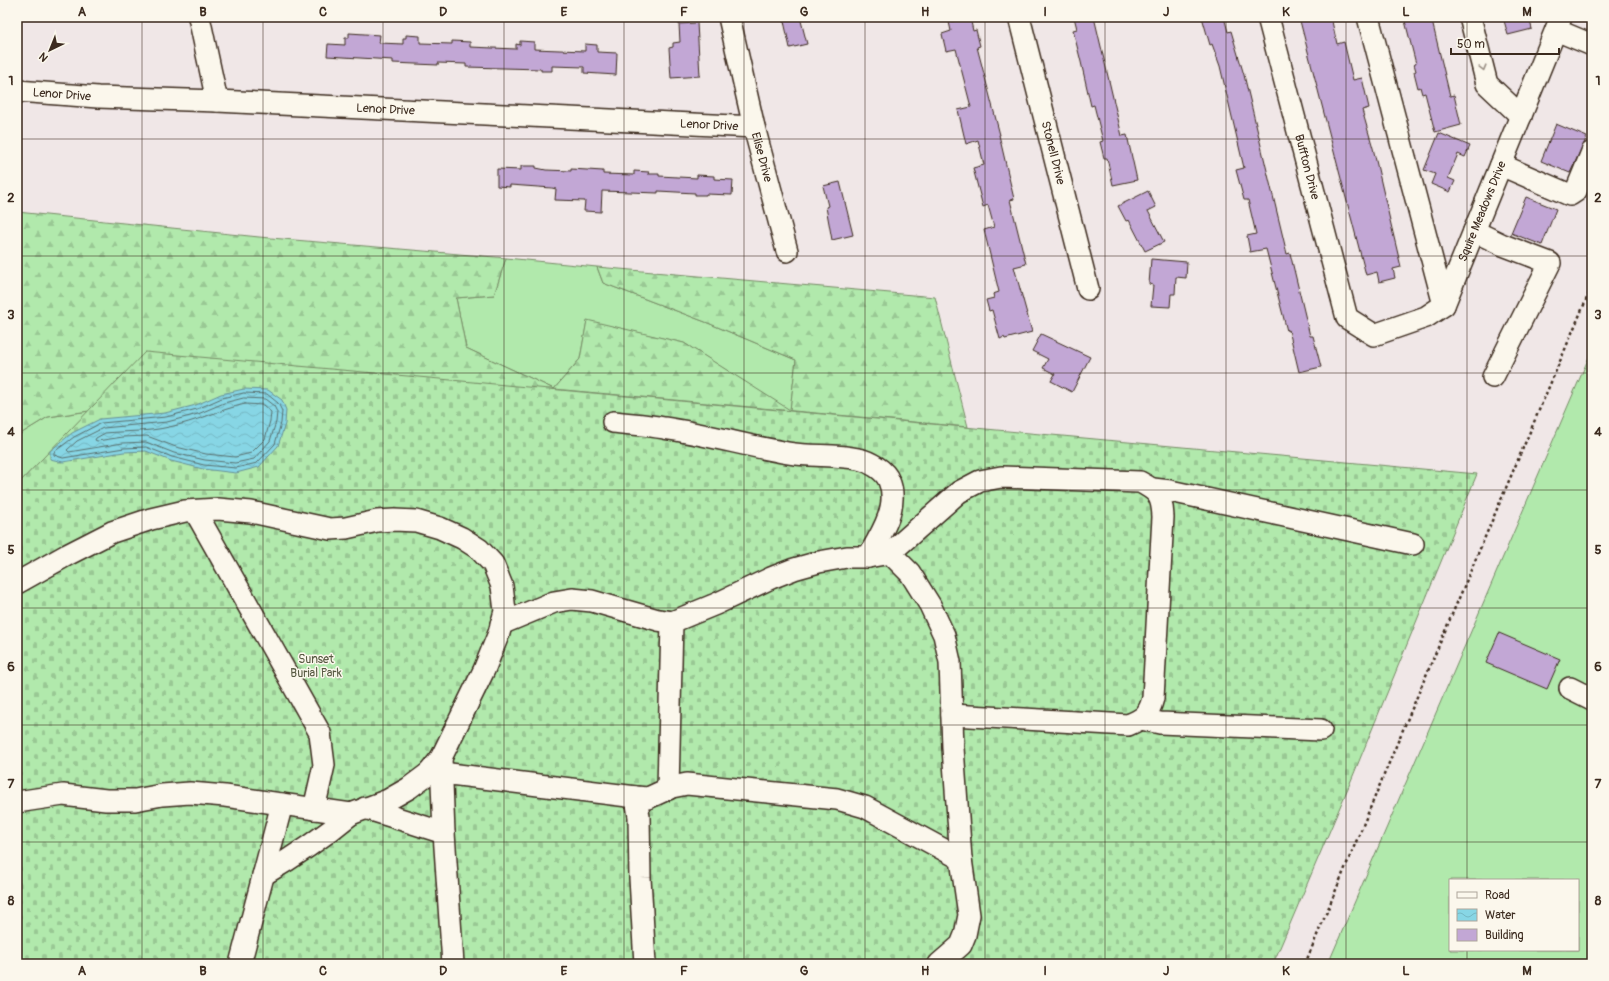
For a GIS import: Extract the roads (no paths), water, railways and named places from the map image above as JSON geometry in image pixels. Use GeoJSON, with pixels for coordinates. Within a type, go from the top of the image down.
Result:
{"type":"FeatureCollection","features":[{"type":"Feature","properties":{"kind":"street"},"geometry":{"type":"LineString","coordinates":[[199,17],[217,101]]}},
{"type":"Feature","properties":{"kind":"street","name":"Elise Drive"},"geometry":{"type":"LineString","coordinates":[[729,17],[754,127],[786,251]]}},
{"type":"Feature","properties":{"kind":"street","name":"Stonell Drive"},"geometry":{"type":"LineString","coordinates":[[1019,17],[1088,289]]}},
{"type":"Feature","properties":{"kind":"street","name":"Buffton Drive"},"geometry":{"type":"LineString","coordinates":[[1268,17],[1347,318],[1374,334],[1426,317],[1444,305]]}},
{"type":"Feature","properties":{"kind":"street"},"geometry":{"type":"LineString","coordinates":[[1368,17],[1444,305]]}},
{"type":"Feature","properties":{"kind":"street"},"geometry":{"type":"LineString","coordinates":[[1470,17],[1488,84],[1521,116]]}},
{"type":"Feature","properties":{"kind":"street"},"geometry":{"type":"LineString","coordinates":[[1559,23],[1592,45]]}},
{"type":"Feature","properties":{"kind":"street","name":"Squire Meadows Drive"},"geometry":{"type":"LineString","coordinates":[[1444,305],[1559,23]]}},
{"type":"Feature","properties":{"kind":"street","name":"Lenor Drive"},"geometry":{"type":"LineString","coordinates":[[17,91],[98,97],[217,101],[754,127]]}},
{"type":"Feature","properties":{"kind":"street"},"geometry":{"type":"LineString","coordinates":[[1501,165],[1570,195],[1576,191],[1592,152]]}},
{"type":"Feature","properties":{"kind":"street"},"geometry":{"type":"LineString","coordinates":[[1474,231],[1503,245],[1550,263],[1493,377]]}},
{"type":"Feature","properties":{"kind":"street"},"geometry":{"type":"LineString","coordinates":[[613,422],[664,428],[789,454],[858,459],[873,465],[889,480],[891,500],[890,512],[884,528],[868,557]]}},
{"type":"Feature","properties":{"kind":"street"},"geometry":{"type":"LineString","coordinates":[[501,624],[554,602],[572,599],[592,601],[658,620],[672,622],[794,569],[826,560],[847,557],[868,557],[890,553],[959,492],[980,481],[1001,477],[1140,482],[1153,489],[1170,491],[1413,544]]}},
{"type":"Feature","properties":{"kind":"street"},"geometry":{"type":"LineString","coordinates":[[952,715],[1128,725],[1142,719],[1150,710],[1153,698],[1163,517],[1162,501],[1153,489]]}},
{"type":"Feature","properties":{"kind":"street"},"geometry":{"type":"LineString","coordinates":[[17,584],[67,555],[112,532],[151,518],[195,510],[218,509],[251,512],[330,529],[346,528],[377,521],[416,521],[440,528],[462,538],[479,549],[493,564],[502,586],[505,611],[484,670],[437,768],[388,800],[358,811],[302,853],[263,875]]}},
{"type":"Feature","properties":{"kind":"street"},"geometry":{"type":"LineString","coordinates":[[195,510],[320,733],[324,765],[314,809]]}},
{"type":"Feature","properties":{"kind":"street"},"geometry":{"type":"LineString","coordinates":[[890,553],[910,573],[930,605],[944,635],[950,662],[961,859],[968,915],[965,935],[961,945],[939,964]]}},
{"type":"Feature","properties":{"kind":"street"},"geometry":{"type":"LineString","coordinates":[[668,789],[672,622]]}},
{"type":"Feature","properties":{"kind":"street"},"geometry":{"type":"LineString","coordinates":[[1570,688],[1592,699]]}},
{"type":"Feature","properties":{"kind":"street"},"geometry":{"type":"LineString","coordinates":[[1142,719],[1160,723],[1321,730]]}},
{"type":"Feature","properties":{"kind":"street"},"geometry":{"type":"LineString","coordinates":[[437,768],[636,798],[648,798],[668,789],[687,784],[837,799],[865,807],[961,859]]}},
{"type":"Feature","properties":{"kind":"street"},"geometry":{"type":"LineString","coordinates":[[437,768],[444,833],[453,964]]}},
{"type":"Feature","properties":{"kind":"street"},"geometry":{"type":"LineString","coordinates":[[17,802],[63,795],[106,800],[135,800],[162,795],[190,793],[314,809],[358,811],[444,833]]}},
{"type":"Feature","properties":{"kind":"street"},"geometry":{"type":"LineString","coordinates":[[636,798],[639,817],[640,878],[645,964]]}},
{"type":"Feature","properties":{"kind":"street"},"geometry":{"type":"LineString","coordinates":[[240,964],[282,804]]}},
{"type":"Feature","properties":{"kind":"water"},"geometry":{"type":"Polygon","coordinates":[[[244,389],[268,390],[282,400],[286,410],[285,424],[278,446],[259,467],[236,473],[203,469],[171,461],[146,451],[124,452],[63,462],[50,459],[50,451],[72,433],[100,419],[165,413],[196,405],[221,394],[244,389]]]}},
{"type":"Feature","properties":{"kind":"park label","name":"Sunset Burial Park"},"geometry":{"type":"Point","coordinates":[316,666]}}]}
